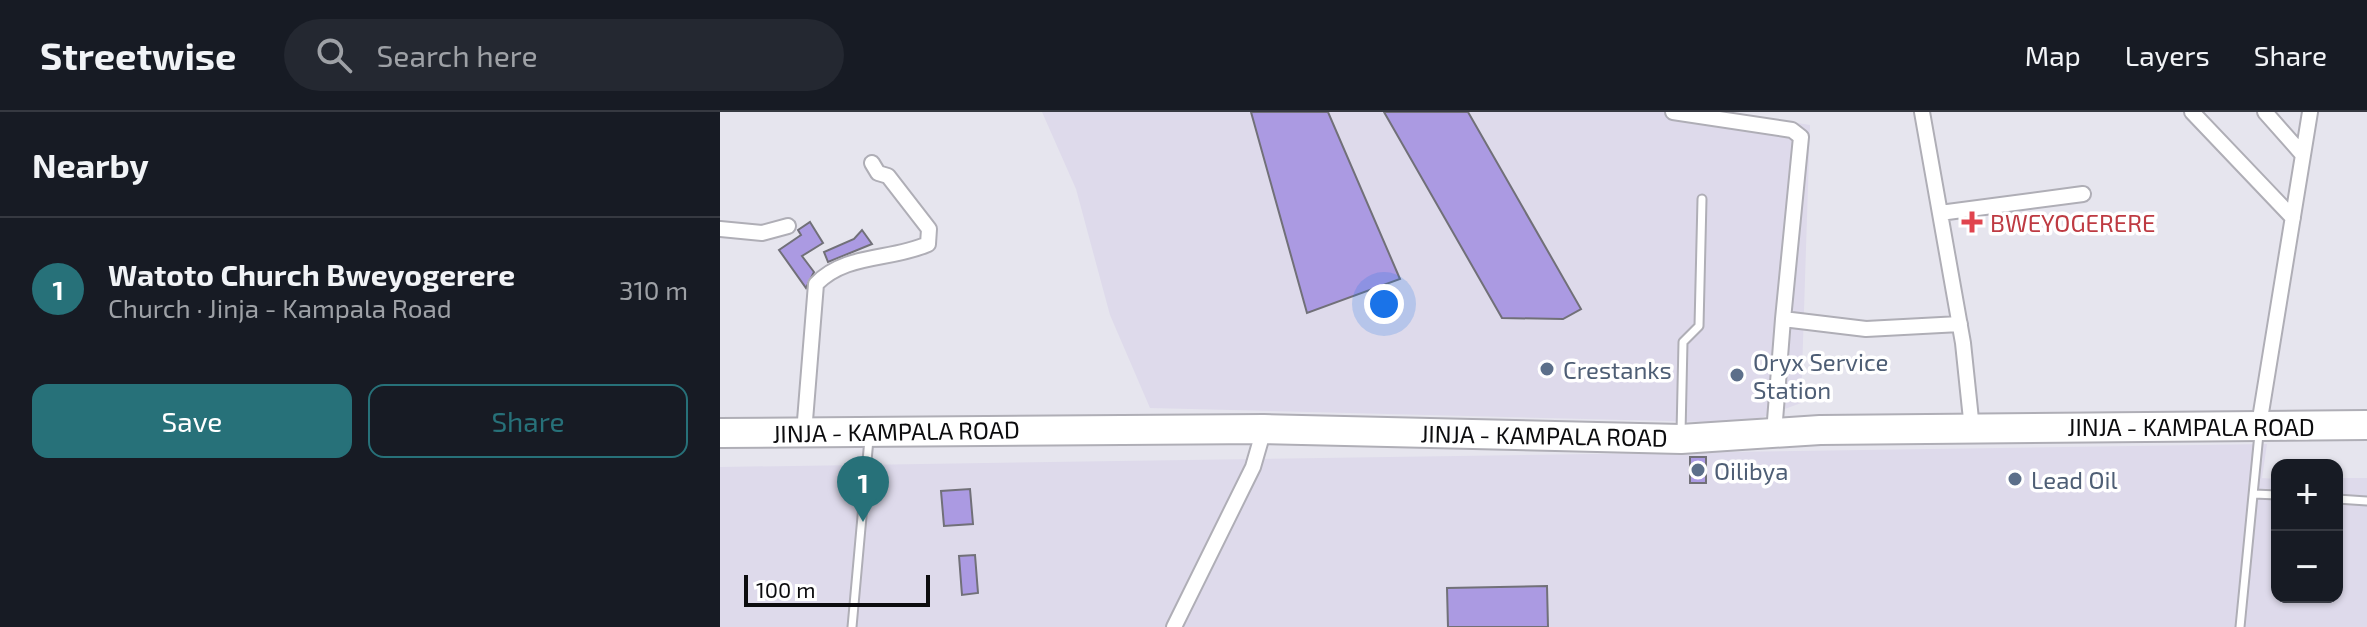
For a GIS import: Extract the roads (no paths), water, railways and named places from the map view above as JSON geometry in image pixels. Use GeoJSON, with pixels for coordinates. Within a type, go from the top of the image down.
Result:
{"type":"FeatureCollection","features":[{"type":"Feature","properties":{"kind":"highway","name":"JINJA - KAMPALA ROAD"},"geometry":{"type":"LineString","coordinates":[[720,433],[1264,429],[1681,439],[1774,433],[2367,425]]}},
{"type":"Feature","properties":{"kind":"street"},"geometry":{"type":"LineString","coordinates":[[1673,112],[1792,130],[1801,137],[1774,433]]}},
{"type":"Feature","properties":{"kind":"street"},"geometry":{"type":"LineString","coordinates":[[1922,112],[1960,324],[1972,429]]}},
{"type":"Feature","properties":{"kind":"street"},"geometry":{"type":"LineString","coordinates":[[2192,112],[2293,218]]}},
{"type":"Feature","properties":{"kind":"street"},"geometry":{"type":"LineString","coordinates":[[2265,112],[2303,155]]}},
{"type":"Feature","properties":{"kind":"street"},"geometry":{"type":"LineString","coordinates":[[2259,425],[2310,112]]}},
{"type":"Feature","properties":{"kind":"street"},"geometry":{"type":"LineString","coordinates":[[804,433],[816,284],[842,263],[911,251],[928,244],[929,229],[888,176],[878,173],[872,163]]}},
{"type":"Feature","properties":{"kind":"street"},"geometry":{"type":"LineString","coordinates":[[1940,213],[2083,194]]}},
{"type":"Feature","properties":{"kind":"street"},"geometry":{"type":"LineString","coordinates":[[720,229],[762,233],[788,226]]}},
{"type":"Feature","properties":{"kind":"street"},"geometry":{"type":"LineString","coordinates":[[1783,319],[1866,329],[1960,324]]}},
{"type":"Feature","properties":{"kind":"street"},"geometry":{"type":"LineString","coordinates":[[1174,627],[1243,489],[1264,429]]}},
{"type":"Feature","properties":{"kind":"lane"},"geometry":{"type":"LineString","coordinates":[[1681,439],[1683,342],[1699,326],[1702,199]]}},
{"type":"Feature","properties":{"kind":"lane"},"geometry":{"type":"LineString","coordinates":[[2240,627],[2259,425]]}},
{"type":"Feature","properties":{"kind":"lane"},"geometry":{"type":"LineString","coordinates":[[852,627],[869,433]]}},
{"type":"Feature","properties":{"kind":"lane"},"geometry":{"type":"LineString","coordinates":[[2254,494],[2271,495]]}},
{"type":"Feature","properties":{"kind":"lane"},"geometry":{"type":"LineString","coordinates":[[2343,499],[2367,501]]}},
{"type":"Feature","properties":{"kind":"place","name":"BWEYOGERERE"},"geometry":{"type":"Point","coordinates":[1972,222]}},
{"type":"Feature","properties":{"kind":"place","name":"Crestanks"},"geometry":{"type":"Point","coordinates":[1547,369]}},
{"type":"Feature","properties":{"kind":"place","name":"Oryx Service Station"},"geometry":{"type":"Point","coordinates":[1737,375]}},
{"type":"Feature","properties":{"kind":"place","name":"Oilibya"},"geometry":{"type":"Point","coordinates":[1698,470]}},
{"type":"Feature","properties":{"kind":"place","name":"Lead Oil"},"geometry":{"type":"Point","coordinates":[2015,479]}},
{"type":"Feature","properties":{"kind":"place","name":"Watoto Church Bweyogerere"},"geometry":{"type":"Point","coordinates":[863,522]}}]}
